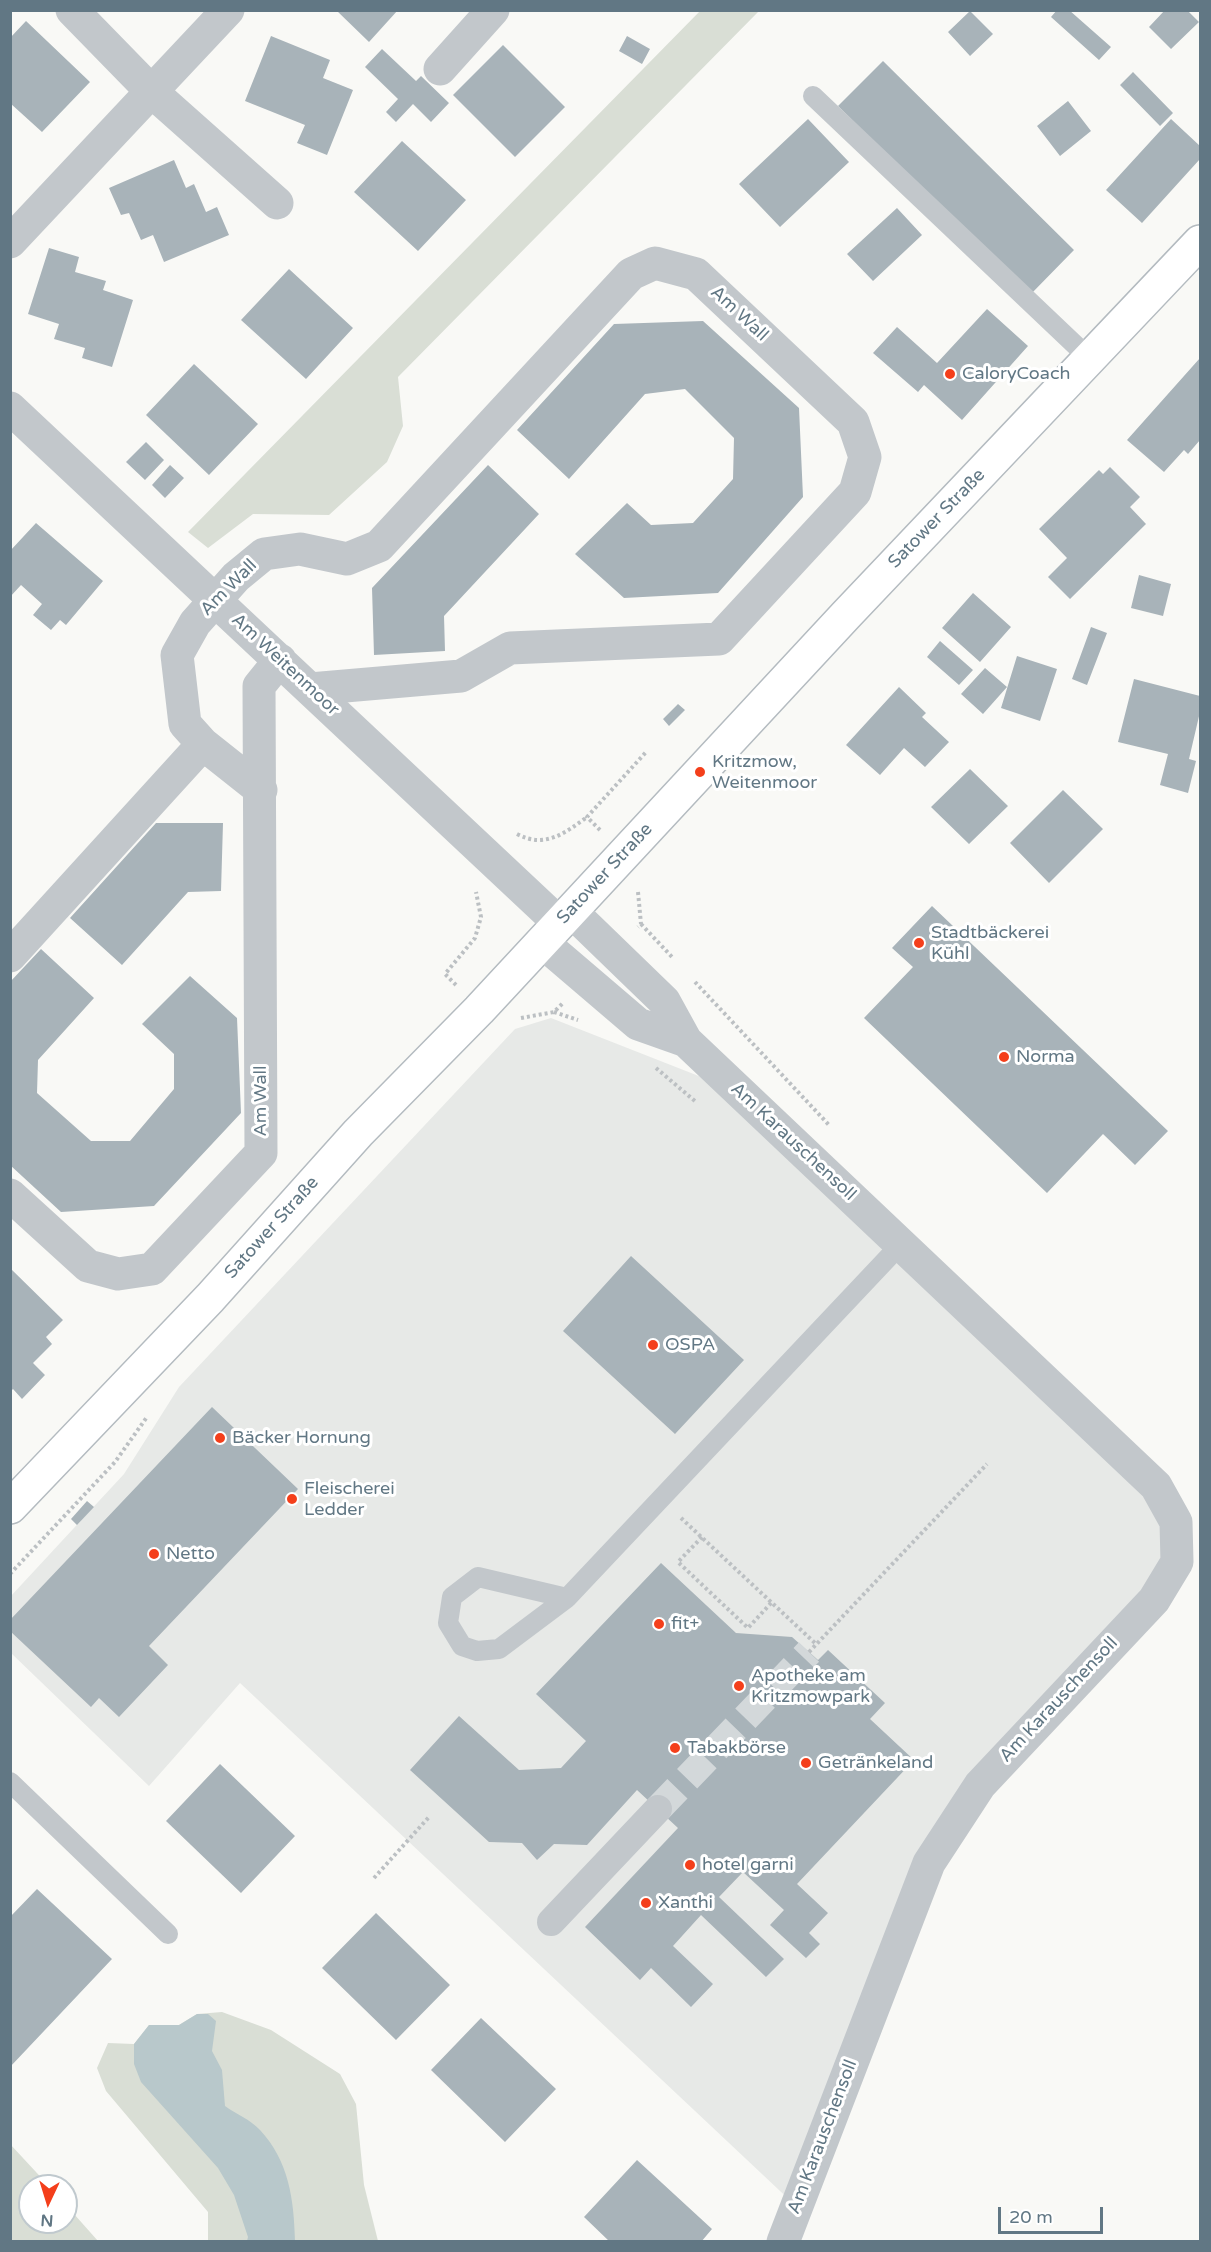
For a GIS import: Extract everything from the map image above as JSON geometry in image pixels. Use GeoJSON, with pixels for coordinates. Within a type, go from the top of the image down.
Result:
{"type":"FeatureCollection","features":[{"type":"Feature","properties":{"kind":"main road","name":"Satower Straße"},"geometry":{"type":"LineString","coordinates":[[10,1507],[210,1298],[358,1133],[1200,242]]}},
{"type":"Feature","properties":{"kind":"street"},"geometry":{"type":"LineString","coordinates":[[72,10],[151,91],[278,203]]}},
{"type":"Feature","properties":{"kind":"street"},"geometry":{"type":"LineString","coordinates":[[10,242],[228,10]]}},
{"type":"Feature","properties":{"kind":"street"},"geometry":{"type":"LineString","coordinates":[[440,69],[493,10]]}},
{"type":"Feature","properties":{"kind":"street","name":"Am Wall"},"geometry":{"type":"LineString","coordinates":[[261,790],[203,744],[185,724],[177,656],[195,623],[236,577],[264,554],[300,549],[347,559],[379,546],[631,274],[655,263],[696,274],[853,422],[865,457],[855,492],[719,639],[510,648],[461,676],[310,689]]}},
{"type":"Feature","properties":{"kind":"street","name":"Am Weitenmoor"},"geometry":{"type":"LineString","coordinates":[[10,408],[280,660],[557,925]]}},
{"type":"Feature","properties":{"kind":"street","name":"Am Wall"},"geometry":{"type":"LineString","coordinates":[[10,1195],[88,1266],[118,1274],[152,1269],[261,1153],[260,686],[280,660]]}},
{"type":"Feature","properties":{"kind":"street"},"geometry":{"type":"LineString","coordinates":[[10,956],[203,744]]}},
{"type":"Feature","properties":{"kind":"street","name":"Am Karauschensoll"},"geometry":{"type":"LineString","coordinates":[[557,925],[664,1001],[686,1041],[1156,1486],[1176,1522],[1178,1562],[1154,1599],[980,1785],[928,1863],[783,2241]]}},
{"type":"Feature","properties":{"kind":"street"},"geometry":{"type":"LineString","coordinates":[[551,1922],[658,1809]]}},
{"type":"Feature","properties":{"kind":"lane"},"geometry":{"type":"LineString","coordinates":[[813,96],[1090,359]]}},
{"type":"Feature","properties":{"kind":"lane"},"geometry":{"type":"LineString","coordinates":[[567,1598],[478,1577],[452,1597],[448,1623],[462,1646],[477,1651],[499,1649],[567,1598],[901,1244]]}},
{"type":"Feature","properties":{"kind":"lane"},"geometry":{"type":"LineString","coordinates":[[10,1782],[168,1934]]}},
{"type":"Feature","properties":{"kind":"path"},"geometry":{"type":"LineString","coordinates":[[641,924],[680,965]]}},
{"type":"Feature","properties":{"kind":"path"},"geometry":{"type":"LineString","coordinates":[[687,974],[832,1129]]}},
{"type":"Feature","properties":{"kind":"path"},"geometry":{"type":"LineString","coordinates":[[809,1652],[987,1464]]}},
{"type":"Feature","properties":{"kind":"path"},"geometry":{"type":"LineString","coordinates":[[660,1499],[816,1644]]}},
{"type":"Feature","properties":{"kind":"path"},"geometry":{"type":"LineString","coordinates":[[702,1537],[678,1562],[748,1628],[772,1602]]}},
{"type":"Feature","properties":{"kind":"path"},"geometry":{"type":"LineString","coordinates":[[375,1878],[429,1817]]}},
{"type":"Feature","properties":{"kind":"shaded area"},"geometry":{"type":"Polygon","coordinates":[[[700,11],[759,11],[398,377],[403,426],[387,462],[329,515],[253,514],[208,548],[188,532],[700,11]]]}},
{"type":"Feature","properties":{"kind":"shaded area"},"geometry":{"type":"Polygon","coordinates":[[[551,1018],[742,1093],[1156,1486],[1177,1562],[980,1785],[796,2206],[240,1683],[149,1786],[11,1653],[10,1597],[124,1474],[179,1387],[515,1029],[551,1018]]]}},
{"type":"Feature","properties":{"kind":"shaded area"},"geometry":{"type":"Polygon","coordinates":[[[222,2012],[271,2030],[340,2074],[356,2104],[364,2185],[378,2241],[208,2241],[208,2212],[106,2091],[97,2068],[108,2043],[134,2044],[149,2025],[179,2025],[197,2014],[222,2012]]]}},
{"type":"Feature","properties":{"kind":"shaded area"},"geometry":{"type":"Polygon","coordinates":[[[197,2014],[208,2014],[216,2021],[212,2051],[222,2070],[225,2106],[260,2130],[270,2142],[284,2168],[291,2196],[295,2241],[247,2241],[248,2237],[234,2195],[218,2168],[141,2082],[134,2064],[134,2044],[149,2025],[179,2025],[197,2014]]]}},
{"type":"Feature","properties":{"kind":"shaded area"},"geometry":{"type":"Polygon","coordinates":[[[10,2144],[38,2174],[18,2174],[18,2234],[78,2234],[78,2218],[98,2241],[11,2241],[10,2144]]]}},
{"type":"Feature","properties":{"kind":"building"},"geometry":{"type":"Polygon","coordinates":[[[336,10],[398,10],[369,42],[336,10]]]}},
{"type":"Feature","properties":{"kind":"building"},"geometry":{"type":"Polygon","coordinates":[[[1057,10],[1069,10],[1111,47],[1099,60],[1051,17],[1057,10]]]}},
{"type":"Feature","properties":{"kind":"building"},"geometry":{"type":"Polygon","coordinates":[[[1165,10],[1187,10],[1199,22],[1171,49],[1149,27],[1165,10]]]}},
{"type":"Feature","properties":{"kind":"building"},"geometry":{"type":"Polygon","coordinates":[[[970,11],[993,34],[970,56],[948,32],[970,11]]]}},
{"type":"Feature","properties":{"kind":"building"},"geometry":{"type":"Polygon","coordinates":[[[26,21],[90,82],[42,132],[10,103],[10,38],[26,21]]]}},
{"type":"Feature","properties":{"kind":"building"},"geometry":{"type":"Polygon","coordinates":[[[271,36],[330,60],[323,78],[353,90],[327,155],[297,143],[305,125],[245,101],[271,36]]]}},
{"type":"Feature","properties":{"kind":"building"},"geometry":{"type":"Polygon","coordinates":[[[627,36],[650,49],[642,64],[619,51],[627,36]]]}},
{"type":"Feature","properties":{"kind":"building"},"geometry":{"type":"Polygon","coordinates":[[[503,45],[565,107],[515,157],[453,95],[503,45]]]}},
{"type":"Feature","properties":{"kind":"building"},"geometry":{"type":"Polygon","coordinates":[[[382,49],[416,81],[421,76],[449,103],[431,122],[413,104],[396,122],[386,112],[398,99],[365,67],[382,49]]]}},
{"type":"Feature","properties":{"kind":"building"},"geometry":{"type":"Polygon","coordinates":[[[883,61],[1074,250],[1030,295],[838,106],[883,61]]]}},
{"type":"Feature","properties":{"kind":"building"},"geometry":{"type":"Polygon","coordinates":[[[1133,72],[1173,113],[1160,126],[1120,85],[1133,72]]]}},
{"type":"Feature","properties":{"kind":"building"},"geometry":{"type":"Polygon","coordinates":[[[1068,101],[1091,131],[1060,156],[1037,126],[1068,101]]]}},
{"type":"Feature","properties":{"kind":"building"},"geometry":{"type":"Polygon","coordinates":[[[808,119],[849,162],[780,227],[739,184],[808,119]]]}},
{"type":"Feature","properties":{"kind":"building"},"geometry":{"type":"Polygon","coordinates":[[[1171,119],[1200,146],[1200,159],[1142,223],[1106,190],[1171,119]]]}},
{"type":"Feature","properties":{"kind":"building"},"geometry":{"type":"Polygon","coordinates":[[[402,141],[466,200],[418,251],[354,192],[402,141]]]}},
{"type":"Feature","properties":{"kind":"building"},"geometry":{"type":"Polygon","coordinates":[[[174,160],[186,188],[194,184],[206,212],[217,207],[229,235],[164,262],[153,235],[141,240],[129,213],[121,215],[109,188],[174,160]]]}},
{"type":"Feature","properties":{"kind":"building"},"geometry":{"type":"Polygon","coordinates":[[[897,208],[922,235],[873,281],[847,254],[897,208]]]}},
{"type":"Feature","properties":{"kind":"building"},"geometry":{"type":"Polygon","coordinates":[[[49,248],[79,257],[75,272],[106,281],[103,290],[133,300],[112,367],[82,358],[85,348],[54,339],[59,324],[28,314],[49,248]]]}},
{"type":"Feature","properties":{"kind":"building"},"geometry":{"type":"Polygon","coordinates":[[[289,269],[353,328],[306,379],[241,320],[289,269]]]}},
{"type":"Feature","properties":{"kind":"building","name":"CaloryCoach"},"geometry":{"type":"Polygon","coordinates":[[[987,309],[1028,346],[962,420],[924,385],[918,392],[873,353],[897,327],[937,363],[987,309]]]}},
{"type":"Feature","properties":{"kind":"building"},"geometry":{"type":"Polygon","coordinates":[[[703,321],[799,408],[803,497],[718,593],[624,598],[575,554],[627,503],[651,525],[693,523],[733,479],[734,438],[685,389],[645,394],[569,479],[517,430],[614,324],[703,321]]]}},
{"type":"Feature","properties":{"kind":"building"},"geometry":{"type":"Polygon","coordinates":[[[1200,358],[1200,440],[1188,454],[1184,450],[1164,472],[1127,440],[1200,358]]]}},
{"type":"Feature","properties":{"kind":"building"},"geometry":{"type":"Polygon","coordinates":[[[194,364],[258,424],[209,475],[146,415],[194,364]]]}},
{"type":"Feature","properties":{"kind":"building"},"geometry":{"type":"Polygon","coordinates":[[[146,442],[164,460],[145,480],[126,462],[146,442]]]}},
{"type":"Feature","properties":{"kind":"building"},"geometry":{"type":"Polygon","coordinates":[[[170,465],[184,478],[165,498],[152,485],[170,465]]]}},
{"type":"Feature","properties":{"kind":"building"},"geometry":{"type":"Polygon","coordinates":[[[488,465],[539,514],[444,616],[445,651],[374,655],[372,588],[488,465]]]}},
{"type":"Feature","properties":{"kind":"building"},"geometry":{"type":"Polygon","coordinates":[[[1110,467],[1140,497],[1130,507],[1146,524],[1070,599],[1048,577],[1067,558],[1039,529],[1099,470],[1103,474],[1110,467]]]}},
{"type":"Feature","properties":{"kind":"building"},"geometry":{"type":"Polygon","coordinates":[[[36,523],[103,581],[66,625],[60,620],[51,630],[33,615],[42,604],[21,585],[10,597],[10,551],[36,523]]]}},
{"type":"Feature","properties":{"kind":"building"},"geometry":{"type":"Polygon","coordinates":[[[1139,575],[1171,584],[1163,616],[1131,608],[1139,575]]]}},
{"type":"Feature","properties":{"kind":"building"},"geometry":{"type":"Polygon","coordinates":[[[973,593],[1011,627],[980,662],[942,628],[973,593]]]}},
{"type":"Feature","properties":{"kind":"building"},"geometry":{"type":"Polygon","coordinates":[[[1091,627],[1107,633],[1087,685],[1072,679],[1091,627]]]}},
{"type":"Feature","properties":{"kind":"building"},"geometry":{"type":"Polygon","coordinates":[[[940,641],[973,670],[959,685],[927,657],[940,641]]]}},
{"type":"Feature","properties":{"kind":"building"},"geometry":{"type":"Polygon","coordinates":[[[1017,656],[1057,669],[1040,721],[1001,708],[1017,656]]]}},
{"type":"Feature","properties":{"kind":"building"},"geometry":{"type":"Polygon","coordinates":[[[985,668],[1007,687],[983,714],[961,694],[985,668]]]}},
{"type":"Feature","properties":{"kind":"building"},"geometry":{"type":"Polygon","coordinates":[[[1134,679],[1200,696],[1200,712],[1189,759],[1196,761],[1188,793],[1160,785],[1168,754],[1118,742],[1134,679]]]}},
{"type":"Feature","properties":{"kind":"building"},"geometry":{"type":"Polygon","coordinates":[[[899,687],[926,713],[922,717],[949,742],[925,767],[904,748],[880,775],[846,745],[899,687]]]}},
{"type":"Feature","properties":{"kind":"building"},"geometry":{"type":"Polygon","coordinates":[[[678,704],[685,710],[669,726],[663,719],[678,704]]]}},
{"type":"Feature","properties":{"kind":"building"},"geometry":{"type":"Polygon","coordinates":[[[970,769],[1008,806],[969,844],[931,807],[970,769]]]}},
{"type":"Feature","properties":{"kind":"building"},"geometry":{"type":"Polygon","coordinates":[[[1063,790],[1103,829],[1049,883],[1010,843],[1063,790]]]}},
{"type":"Feature","properties":{"kind":"building"},"geometry":{"type":"Polygon","coordinates":[[[156,823],[223,823],[221,891],[188,892],[122,965],[70,918],[156,823]]]}},
{"type":"Feature","properties":{"kind":"building"},"geometry":{"type":"Polygon","coordinates":[[[932,906],[1168,1131],[1135,1165],[1103,1134],[1047,1193],[864,1018],[913,967],[892,948],[932,906]]]}},
{"type":"Feature","properties":{"kind":"building"},"geometry":{"type":"Polygon","coordinates":[[[41,949],[94,998],[38,1060],[37,1093],[91,1141],[130,1141],[174,1089],[174,1054],[142,1024],[190,976],[237,1018],[241,1113],[154,1206],[61,1212],[10,1165],[10,982],[41,949]]]}},
{"type":"Feature","properties":{"kind":"building","name":"OSPA"},"geometry":{"type":"Polygon","coordinates":[[[631,1256],[744,1360],[675,1434],[563,1331],[631,1256]]]}},
{"type":"Feature","properties":{"kind":"building"},"geometry":{"type":"Polygon","coordinates":[[[10,1268],[63,1320],[46,1337],[52,1344],[33,1363],[45,1375],[22,1399],[13,1389],[10,1392],[10,1268]]]}},
{"type":"Feature","properties":{"kind":"building","name":"Netto"},"geometry":{"type":"Polygon","coordinates":[[[212,1407],[298,1489],[149,1646],[168,1665],[119,1717],[99,1698],[91,1707],[10,1631],[10,1620],[212,1407]]]}},
{"type":"Feature","properties":{"kind":"building"},"geometry":{"type":"Polygon","coordinates":[[[87,1501],[94,1507],[77,1525],[71,1519],[87,1501]]]}},
{"type":"Feature","properties":{"kind":"building"},"geometry":{"type":"Polygon","coordinates":[[[661,1563],[736,1633],[792,1637],[818,1660],[828,1650],[885,1703],[870,1719],[914,1760],[797,1884],[828,1913],[809,1933],[820,1944],[806,1958],[770,1925],[784,1910],[743,1872],[719,1897],[784,1959],[766,1977],[701,1915],[673,1946],[713,1984],[691,2007],[651,1968],[640,1980],[585,1927],[678,1828],[637,1790],[587,1845],[554,1844],[537,1860],[522,1843],[489,1842],[410,1770],[459,1716],[519,1770],[561,1768],[586,1741],[536,1694],[661,1563]]]}},
{"type":"Feature","properties":{"kind":"building"},"geometry":{"type":"Polygon","coordinates":[[[220,1764],[295,1836],[241,1893],[166,1821],[220,1764]]]}},
{"type":"Feature","properties":{"kind":"building"},"geometry":{"type":"Polygon","coordinates":[[[37,1889],[112,1959],[10,2067],[10,1917],[37,1889]]]}},
{"type":"Feature","properties":{"kind":"building"},"geometry":{"type":"Polygon","coordinates":[[[376,1913],[450,1985],[396,2040],[322,1968],[376,1913]]]}},
{"type":"Feature","properties":{"kind":"building"},"geometry":{"type":"Polygon","coordinates":[[[481,2018],[556,2089],[505,2142],[431,2070],[481,2018]]]}},
{"type":"Feature","properties":{"kind":"building"},"geometry":{"type":"Polygon","coordinates":[[[637,2160],[712,2229],[701,2242],[610,2242],[584,2217],[637,2160]]]}},
{"type":"Feature","properties":{"kind":"tunnel"},"geometry":{"type":"LineString","coordinates":[[658,1809],[809,1652]]}},
{"type":"Feature","properties":{"kind":"place","name":"CaloryCoach"},"geometry":{"type":"Point","coordinates":[950,374]}},
{"type":"Feature","properties":{"kind":"place","name":"Kritzmow, Weitenmoor"},"geometry":{"type":"Point","coordinates":[700,772]}},
{"type":"Feature","properties":{"kind":"place","name":"Stadtbäckerei Kühl"},"geometry":{"type":"Point","coordinates":[919,943]}},
{"type":"Feature","properties":{"kind":"place","name":"Norma"},"geometry":{"type":"Point","coordinates":[1004,1057]}},
{"type":"Feature","properties":{"kind":"place","name":"OSPA"},"geometry":{"type":"Point","coordinates":[653,1345]}},
{"type":"Feature","properties":{"kind":"place","name":"Bäcker Hornung"},"geometry":{"type":"Point","coordinates":[220,1438]}},
{"type":"Feature","properties":{"kind":"place","name":"Fleischerei Ledder"},"geometry":{"type":"Point","coordinates":[292,1499]}},
{"type":"Feature","properties":{"kind":"place","name":"Netto"},"geometry":{"type":"Point","coordinates":[154,1554]}},
{"type":"Feature","properties":{"kind":"place","name":"fit+"},"geometry":{"type":"Point","coordinates":[659,1624]}},
{"type":"Feature","properties":{"kind":"place","name":"Apotheke am Kritzmowpark"},"geometry":{"type":"Point","coordinates":[739,1686]}},
{"type":"Feature","properties":{"kind":"place","name":"Tabakbörse"},"geometry":{"type":"Point","coordinates":[675,1748]}},
{"type":"Feature","properties":{"kind":"place","name":"Getränkeland"},"geometry":{"type":"Point","coordinates":[806,1763]}},
{"type":"Feature","properties":{"kind":"place","name":"hotel garni"},"geometry":{"type":"Point","coordinates":[690,1865]}},
{"type":"Feature","properties":{"kind":"place","name":"Xanthi"},"geometry":{"type":"Point","coordinates":[646,1903]}}]}
